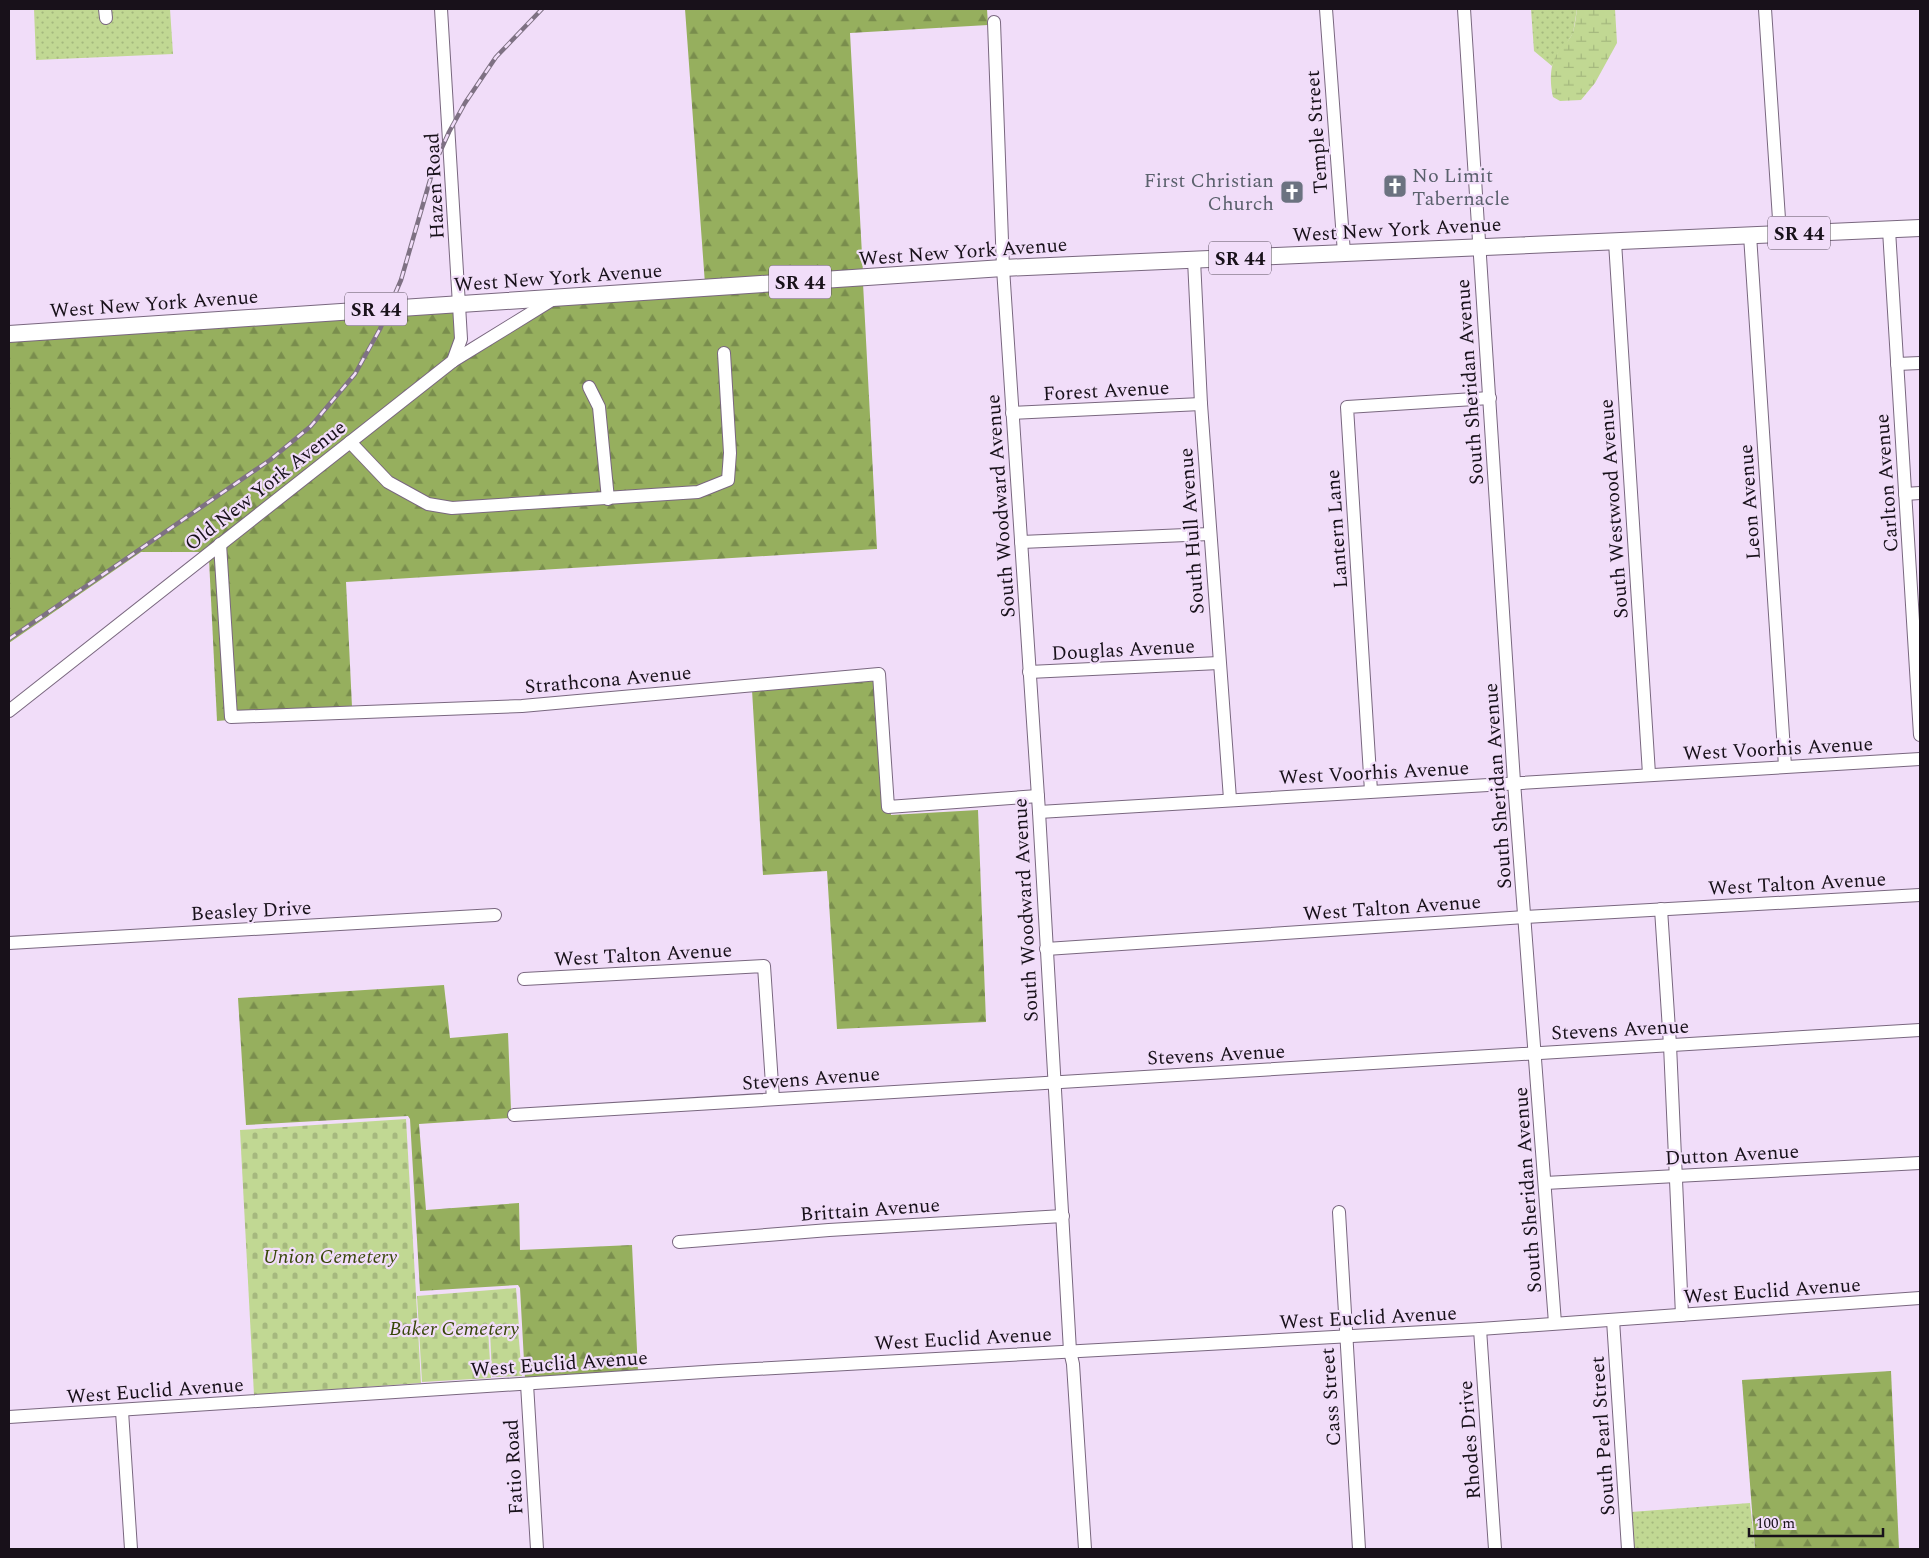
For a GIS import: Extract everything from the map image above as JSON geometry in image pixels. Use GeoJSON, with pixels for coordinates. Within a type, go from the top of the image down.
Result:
{"type":"FeatureCollection","features":[{"type":"Feature","properties":{"kind":"main road","name":"West New York Avenue"},"geometry":{"type":"LineString","coordinates":[[9,334],[380,309],[552,300],[1002,268],[1920,228]]}},
{"type":"Feature","properties":{"kind":"street","name":"Hazen Road"},"geometry":{"type":"LineString","coordinates":[[441,9],[461,340],[453,360]]}},
{"type":"Feature","properties":{"kind":"street","name":"Temple Street"},"geometry":{"type":"LineString","coordinates":[[1326,9],[1344,253]]}},
{"type":"Feature","properties":{"kind":"street","name":"South Sheridan Avenue"},"geometry":{"type":"LineString","coordinates":[[1464,9],[1514,782],[1555,1323]]}},
{"type":"Feature","properties":{"kind":"street"},"geometry":{"type":"LineString","coordinates":[[1765,9],[1780,234]]}},
{"type":"Feature","properties":{"kind":"street","name":"South Woodward Avenue"},"geometry":{"type":"LineString","coordinates":[[994,22],[1002,268],[1038,796],[1070,1351],[1074,1374],[1085,1549]]}},
{"type":"Feature","properties":{"kind":"street","name":"Carlton Avenue"},"geometry":{"type":"LineString","coordinates":[[1889,230],[1905,494],[1917,625],[1920,735]]}},
{"type":"Feature","properties":{"kind":"street","name":"Leon Avenue"},"geometry":{"type":"LineString","coordinates":[[1750,236],[1784,766]]}},
{"type":"Feature","properties":{"kind":"street","name":"South Westwood Avenue"},"geometry":{"type":"LineString","coordinates":[[1615,242],[1649,774]]}},
{"type":"Feature","properties":{"kind":"street","name":"South Hull Avenue"},"geometry":{"type":"LineString","coordinates":[[1194,260],[1201,404],[1230,799]]}},
{"type":"Feature","properties":{"kind":"street","name":"Old New York Avenue"},"geometry":{"type":"LineString","coordinates":[[9,710],[453,360],[552,300]]}},
{"type":"Feature","properties":{"kind":"street"},"geometry":{"type":"LineString","coordinates":[[350,442],[388,482],[428,504],[452,508],[698,492],[728,480],[730,453],[724,352]]}},
{"type":"Feature","properties":{"kind":"street"},"geometry":{"type":"LineString","coordinates":[[1897,364],[1920,363]]}},
{"type":"Feature","properties":{"kind":"street"},"geometry":{"type":"LineString","coordinates":[[589,386],[599,406],[608,499]]}},
{"type":"Feature","properties":{"kind":"street","name":"Lantern Lane"},"geometry":{"type":"LineString","coordinates":[[1371,791],[1347,407],[1490,398]]}},
{"type":"Feature","properties":{"kind":"street","name":"Forest Avenue"},"geometry":{"type":"LineString","coordinates":[[1012,413],[1201,404]]}},
{"type":"Feature","properties":{"kind":"street"},"geometry":{"type":"LineString","coordinates":[[1905,494],[1920,493]]}},
{"type":"Feature","properties":{"kind":"street"},"geometry":{"type":"LineString","coordinates":[[1021,542],[1210,534]]}},
{"type":"Feature","properties":{"kind":"street","name":"Strathcona Avenue"},"geometry":{"type":"LineString","coordinates":[[220,544],[231,717],[522,706],[879,674],[888,806],[1038,796]]}},
{"type":"Feature","properties":{"kind":"street","name":"Douglas Avenue"},"geometry":{"type":"LineString","coordinates":[[1029,672],[1219,663]]}},
{"type":"Feature","properties":{"kind":"street","name":"West Voorhis Avenue"},"geometry":{"type":"LineString","coordinates":[[1039,812],[1230,799],[1920,759]]}},
{"type":"Feature","properties":{"kind":"street","name":"West Talton Avenue"},"geometry":{"type":"LineString","coordinates":[[1046,949],[1525,917],[1920,895]]}},
{"type":"Feature","properties":{"kind":"street"},"geometry":{"type":"LineString","coordinates":[[1661,909],[1670,1045],[1682,1315]]}},
{"type":"Feature","properties":{"kind":"street","name":"Beasley Drive"},"geometry":{"type":"LineString","coordinates":[[9,943],[495,915]]}},
{"type":"Feature","properties":{"kind":"street","name":"West Talton Avenue"},"geometry":{"type":"LineString","coordinates":[[524,979],[764,966],[773,1099]]}},
{"type":"Feature","properties":{"kind":"street","name":"Stevens Avenue"},"geometry":{"type":"LineString","coordinates":[[514,1116],[1920,1030]]}},
{"type":"Feature","properties":{"kind":"street","name":"Dutton Avenue"},"geometry":{"type":"LineString","coordinates":[[1545,1183],[1920,1163]]}},
{"type":"Feature","properties":{"kind":"street","name":"Cass Street"},"geometry":{"type":"LineString","coordinates":[[1339,1212],[1359,1549]]}},
{"type":"Feature","properties":{"kind":"street","name":"Brittain Avenue"},"geometry":{"type":"LineString","coordinates":[[679,1242],[810,1231],[1063,1216]]}},
{"type":"Feature","properties":{"kind":"street","name":"West Euclid Avenue"},"geometry":{"type":"LineString","coordinates":[[9,1417],[1070,1351],[1480,1329],[1920,1298]]}},
{"type":"Feature","properties":{"kind":"street","name":"South Pearl Street"},"geometry":{"type":"LineString","coordinates":[[1613,1320],[1628,1549]]}},
{"type":"Feature","properties":{"kind":"street","name":"Rhodes Drive"},"geometry":{"type":"LineString","coordinates":[[1480,1329],[1495,1549]]}},
{"type":"Feature","properties":{"kind":"street","name":"Fatio Road"},"geometry":{"type":"LineString","coordinates":[[527,1384],[537,1549]]}},
{"type":"Feature","properties":{"kind":"street"},"geometry":{"type":"LineString","coordinates":[[122,1411],[131,1549]]}},
{"type":"Feature","properties":{"kind":"green space"},"geometry":{"type":"Polygon","coordinates":[[[34,9],[100,9],[102,24],[110,23],[110,9],[170,9],[173,54],[36,60],[34,9]]]}},
{"type":"Feature","properties":{"kind":"green space"},"geometry":{"type":"Polygon","coordinates":[[[685,9],[987,9],[988,25],[850,33],[863,273],[705,284],[685,9]]]}},
{"type":"Feature","properties":{"kind":"green space"},"geometry":{"type":"Polygon","coordinates":[[[1531,9],[1577,9],[1573,33],[1558,53],[1552,66],[1534,51],[1531,9]]]}},
{"type":"Feature","properties":{"kind":"green space"},"geometry":{"type":"Polygon","coordinates":[[[1577,9],[1615,9],[1617,43],[1595,83],[1581,100],[1560,101],[1553,97],[1551,85],[1552,67],[1559,51],[1569,40],[1573,32],[1577,9]]]}},
{"type":"Feature","properties":{"kind":"green space"},"geometry":{"type":"Polygon","coordinates":[[[863,283],[877,549],[346,582],[352,707],[235,712],[225,546],[457,364],[554,305],[863,283]]]}},
{"type":"Feature","properties":{"kind":"green space"},"geometry":{"type":"Polygon","coordinates":[[[455,311],[456,339],[450,357],[218,539],[215,539],[202,552],[141,552],[9,643],[9,340],[455,311]]]}},
{"type":"Feature","properties":{"kind":"green space"},"geometry":{"type":"Polygon","coordinates":[[[216,553],[229,720],[217,721],[209,559],[216,553]]]}},
{"type":"Feature","properties":{"kind":"green space"},"geometry":{"type":"Polygon","coordinates":[[[875,681],[891,815],[978,810],[986,1022],[837,1029],[827,871],[763,875],[752,690],[875,681]]]}},
{"type":"Feature","properties":{"kind":"green space"},"geometry":{"type":"Polygon","coordinates":[[[444,985],[450,1038],[508,1033],[511,1110],[509,1111],[509,1118],[419,1124],[426,1210],[519,1203],[520,1250],[632,1245],[638,1371],[525,1379],[520,1288],[518,1285],[420,1291],[410,1119],[408,1116],[246,1125],[238,998],[444,985]]]}},
{"type":"Feature","properties":{"kind":"green space","name":"Union Cemetery"},"geometry":{"type":"Polygon","coordinates":[[[406,1119],[421,1383],[254,1395],[240,1130],[406,1119]]]}},
{"type":"Feature","properties":{"kind":"green space","name":"Baker Cemetery"},"geometry":{"type":"Polygon","coordinates":[[[516,1288],[519,1327],[488,1329],[491,1378],[422,1382],[417,1296],[516,1288]]]}},
{"type":"Feature","properties":{"kind":"green space"},"geometry":{"type":"Polygon","coordinates":[[[518,1329],[522,1376],[492,1377],[490,1330],[518,1329]]]}},
{"type":"Feature","properties":{"kind":"green space"},"geometry":{"type":"Polygon","coordinates":[[[1891,1371],[1899,1549],[1755,1549],[1742,1380],[1891,1371]]]}},
{"type":"Feature","properties":{"kind":"green space"},"geometry":{"type":"Polygon","coordinates":[[[1750,1503],[1755,1549],[1633,1549],[1631,1512],[1750,1503]]]}},
{"type":"Feature","properties":{"kind":"railway"},"geometry":{"type":"LineString","coordinates":[[9,639],[270,460],[311,426],[355,374],[380,329],[401,280],[435,163],[449,132],[465,103],[496,57],[542,9]]}},
{"type":"Feature","properties":{"kind":"place","name":"No Limit Tabernacle"},"geometry":{"type":"Point","coordinates":[1395,186]}},
{"type":"Feature","properties":{"kind":"place","name":"First Christian Church"},"geometry":{"type":"Point","coordinates":[1292,192]}}]}
